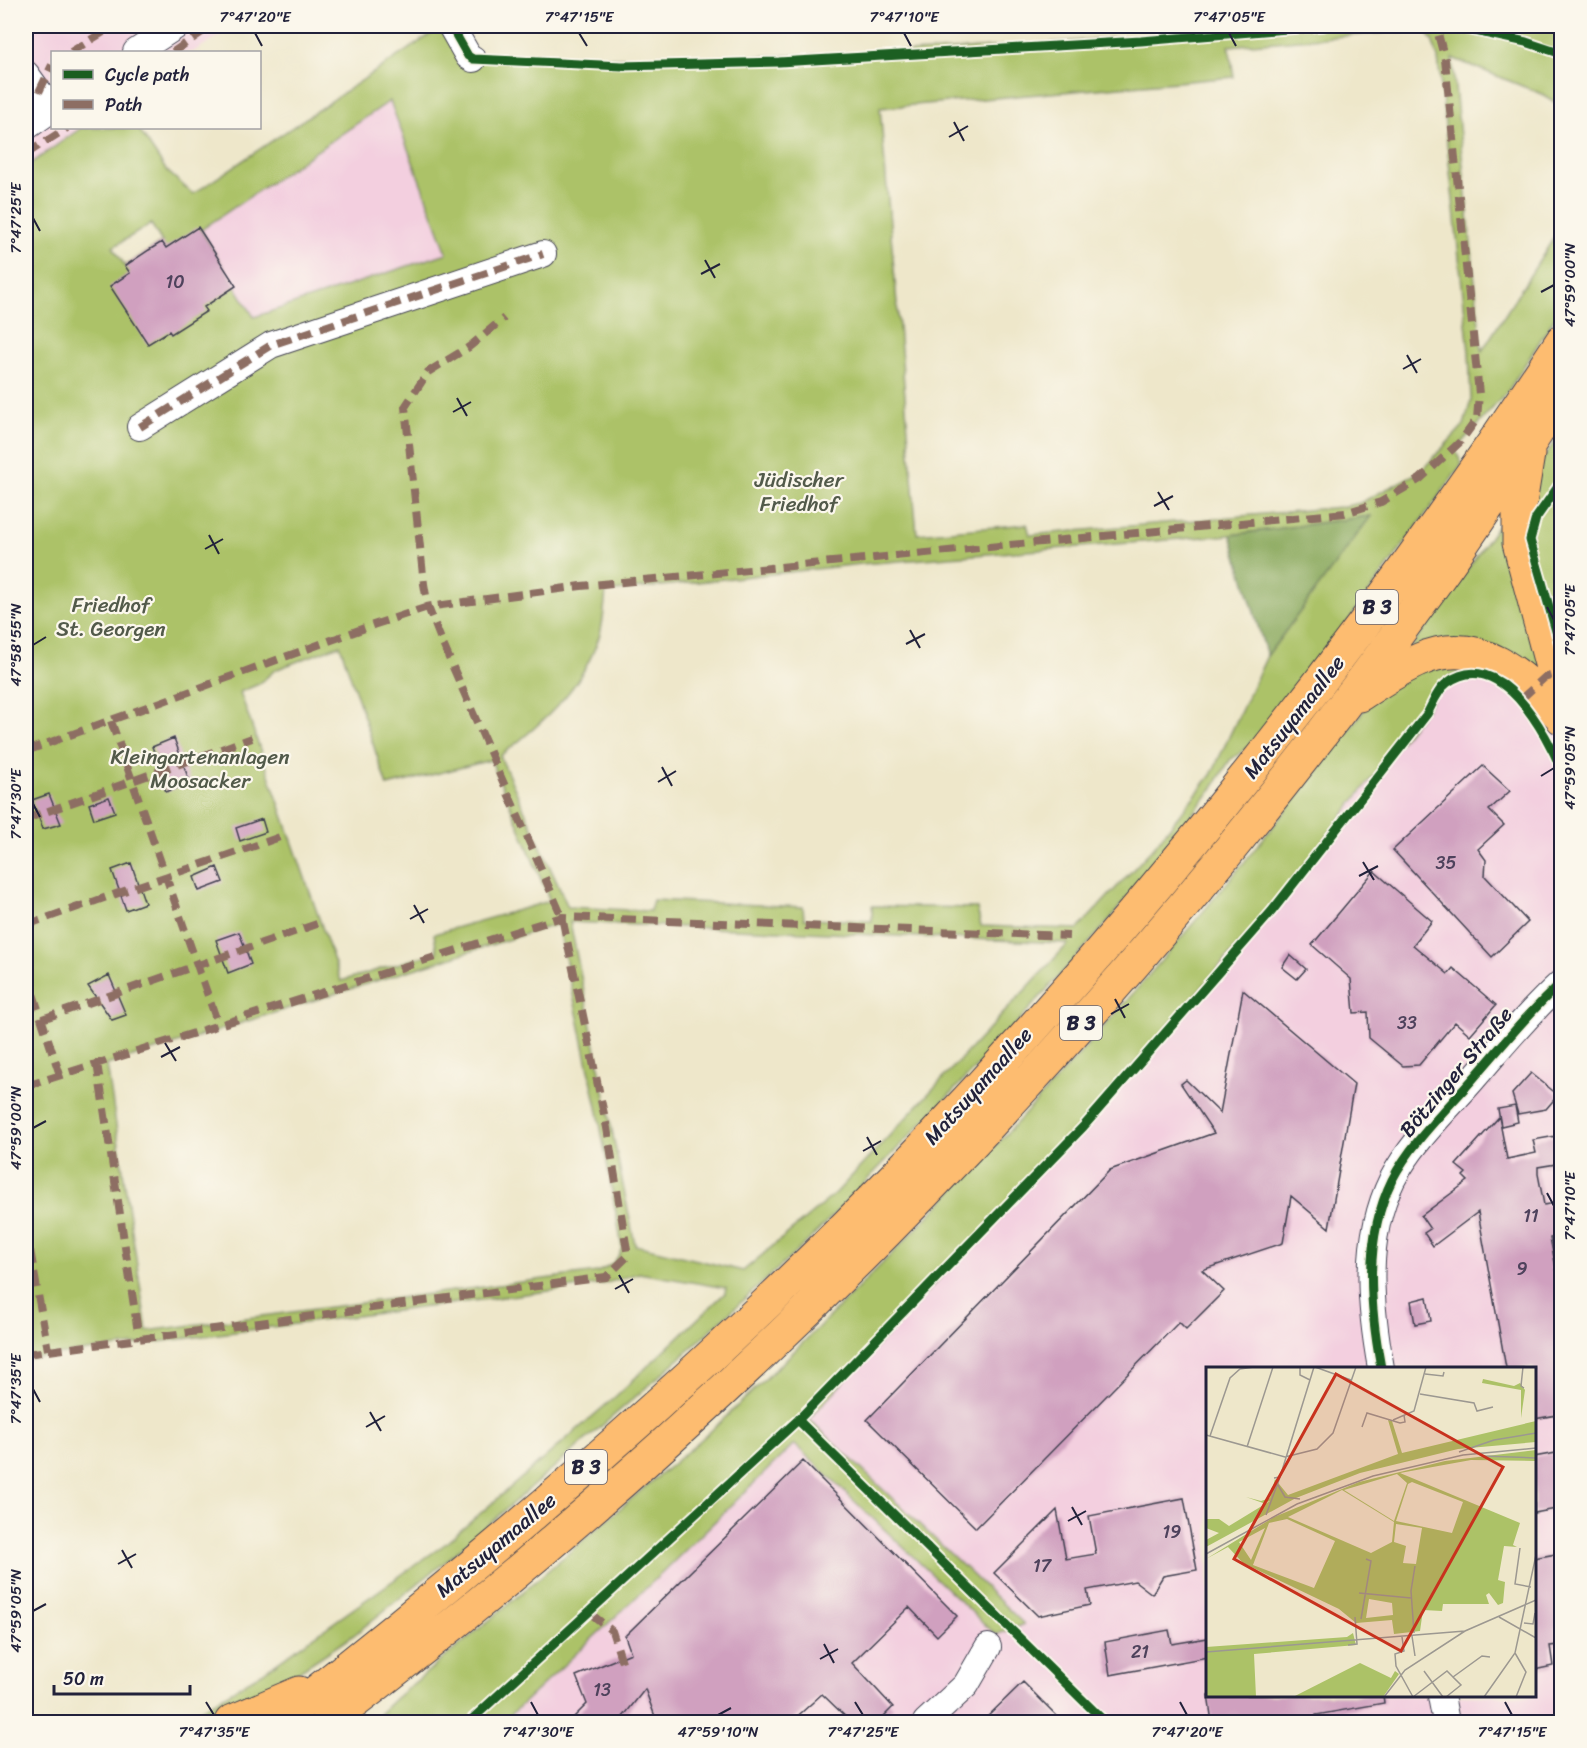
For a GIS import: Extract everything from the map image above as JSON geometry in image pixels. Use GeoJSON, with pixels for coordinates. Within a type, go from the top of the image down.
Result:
{"type":"FeatureCollection","features":[{"type":"Feature","properties":{"kind":"highway","name":"Matsuyamaallee"},"geometry":{"type":"LineString","coordinates":[[278,1722],[337,1677],[473,1565],[635,1424],[717,1350],[910,1160],[1123,927],[1229,798],[1344,653],[1434,529],[1562,341]]}},
{"type":"Feature","properties":{"kind":"highway","name":"Matsuyamaallee"},"geometry":{"type":"LineString","coordinates":[[327,1722],[382,1682],[562,1533],[747,1367],[881,1234],[1053,1054],[1148,946],[1269,801],[1345,704],[1436,581],[1562,394]]}},
{"type":"Feature","properties":{"kind":"highway"},"geometry":{"type":"LineString","coordinates":[[1529,443],[1519,510],[1519,543],[1554,675],[1561,717]]}},
{"type":"Feature","properties":{"kind":"highway"},"geometry":{"type":"LineString","coordinates":[[1345,704],[1420,659],[1442,653],[1466,653],[1490,658],[1511,669],[1561,717]]}},
{"type":"Feature","properties":{"kind":"highway"},"geometry":{"type":"LineString","coordinates":[[231,1722],[337,1677]]}},
{"type":"Feature","properties":{"kind":"highway"},"geometry":{"type":"LineString","coordinates":[[352,1722],[382,1682]]}},
{"type":"Feature","properties":{"kind":"street"},"geometry":{"type":"LineString","coordinates":[[138,51],[176,26]]}},
{"type":"Feature","properties":{"kind":"street"},"geometry":{"type":"LineString","coordinates":[[451,26],[468,56],[473,59]]}},
{"type":"Feature","properties":{"kind":"street"},"geometry":{"type":"LineString","coordinates":[[26,74],[51,108]]}},
{"type":"Feature","properties":{"kind":"street"},"geometry":{"type":"LineString","coordinates":[[26,127],[51,110]]}},
{"type":"Feature","properties":{"kind":"street"},"geometry":{"type":"LineString","coordinates":[[140,427],[271,345],[543,254]]}},
{"type":"Feature","properties":{"kind":"street","name":"Bötzinger Straße"},"geometry":{"type":"LineString","coordinates":[[1381,1367],[1371,1312],[1372,1266],[1379,1218],[1392,1180],[1424,1134],[1540,1002],[1562,982]]}},
{"type":"Feature","properties":{"kind":"street"},"geometry":{"type":"LineString","coordinates":[[926,1722],[966,1685],[988,1647]]}},
{"type":"Feature","properties":{"kind":"street"},"geometry":{"type":"LineString","coordinates":[[1441,1697],[1446,1722]]}},
{"type":"Feature","properties":{"kind":"shaded area"},"geometry":{"type":"Polygon","coordinates":[[[26,26],[235,26],[195,51],[51,51],[51,129],[80,129],[26,167],[26,26]]]}},
{"type":"Feature","properties":{"kind":"shaded area"},"geometry":{"type":"Polygon","coordinates":[[[390,101],[447,253],[254,317],[201,231],[390,101]]]}},
{"type":"Feature","properties":{"kind":"shaded area"},"geometry":{"type":"Polygon","coordinates":[[[1561,668],[1561,1722],[503,1722],[660,1575],[794,1444],[995,1635],[1023,1624],[808,1419],[1080,1127],[1269,910],[1425,710],[1444,679],[1464,672],[1561,668]]]}},
{"type":"Feature","properties":{"kind":"green space"},"geometry":{"type":"Polygon","coordinates":[[[443,26],[477,54],[494,57],[705,58],[938,51],[1281,26],[1561,26],[1561,106],[1542,94],[1452,58],[1482,351],[1562,225],[1561,308],[1508,391],[1455,450],[1462,464],[1266,735],[1230,760],[1212,789],[1107,923],[985,1058],[807,1242],[679,1359],[446,1561],[354,1635],[260,1697],[248,1722],[179,1722],[262,1673],[445,1544],[616,1396],[725,1293],[726,1288],[639,1273],[603,1284],[26,1359],[26,167],[80,129],[139,129],[166,170],[193,194],[443,26]],[[1423,29],[1229,46],[1234,77],[880,108],[917,534],[1027,524],[1030,535],[1341,507],[1360,503],[1421,471],[1464,425],[1471,400],[1469,352],[1438,58],[1432,40],[1423,29]],[[390,101],[201,230],[254,317],[447,253],[390,101]],[[151,224],[113,247],[125,266],[162,242],[151,224]],[[1370,516],[1231,535],[861,564],[606,592],[601,632],[592,656],[582,673],[559,704],[500,756],[568,907],[650,911],[653,900],[803,907],[804,919],[872,921],[872,906],[977,908],[981,926],[1078,929],[1154,847],[1211,775],[1267,656],[1370,516]],[[340,645],[275,670],[259,684],[240,692],[341,981],[437,952],[434,934],[550,901],[491,760],[387,786],[340,645]],[[570,922],[635,1245],[743,1271],[835,1194],[1068,944],[570,922]],[[558,924],[107,1065],[147,1331],[597,1272],[613,1263],[622,1247],[598,1112],[558,924]]]}},
{"type":"Feature","properties":{"kind":"green space"},"geometry":{"type":"Polygon","coordinates":[[[1561,432],[1561,549],[1551,575],[1552,579],[1561,567],[1561,668],[1464,672],[1444,679],[1425,710],[1269,910],[1080,1127],[809,1419],[1024,1624],[996,1635],[794,1444],[660,1575],[503,1722],[371,1722],[396,1698],[714,1428],[832,1314],[1058,1077],[1167,954],[1272,828],[1372,699],[1469,567],[1561,432]]]}},
{"type":"Feature","properties":{"kind":"green space"},"geometry":{"type":"Polygon","coordinates":[[[1371,516],[1267,656],[1231,535],[1371,516]]]}},
{"type":"Feature","properties":{"kind":"building"},"geometry":{"type":"Polygon","coordinates":[[[198,227],[236,286],[204,307],[207,311],[171,334],[169,331],[148,344],[110,286],[130,273],[125,266],[162,242],[166,248],[198,227]]]}},
{"type":"Feature","properties":{"kind":"building"},"geometry":{"type":"Polygon","coordinates":[[[174,738],[190,783],[166,792],[161,777],[165,776],[152,747],[174,738]]]}},
{"type":"Feature","properties":{"kind":"building"},"geometry":{"type":"Polygon","coordinates":[[[1483,766],[1510,791],[1489,810],[1504,825],[1478,849],[1486,860],[1485,876],[1528,922],[1492,957],[1393,850],[1483,766]]]}},
{"type":"Feature","properties":{"kind":"building"},"geometry":{"type":"Polygon","coordinates":[[[49,794],[61,824],[43,829],[32,800],[49,794]]]}},
{"type":"Feature","properties":{"kind":"building"},"geometry":{"type":"Polygon","coordinates":[[[109,797],[115,812],[94,819],[89,804],[109,797]]]}},
{"type":"Feature","properties":{"kind":"building"},"geometry":{"type":"Polygon","coordinates":[[[262,819],[266,832],[240,841],[236,828],[262,819]]]}},
{"type":"Feature","properties":{"kind":"building"},"geometry":{"type":"Polygon","coordinates":[[[131,863],[145,903],[126,910],[112,870],[131,863]]]}},
{"type":"Feature","properties":{"kind":"building"},"geometry":{"type":"Polygon","coordinates":[[[217,867],[223,882],[199,891],[194,877],[217,867]]]}},
{"type":"Feature","properties":{"kind":"building"},"geometry":{"type":"Polygon","coordinates":[[[1374,871],[1432,921],[1413,945],[1448,974],[1453,968],[1496,1005],[1470,1035],[1455,1022],[1419,1065],[1403,1066],[1369,1038],[1368,1012],[1354,1013],[1351,979],[1312,945],[1374,871]]]}},
{"type":"Feature","properties":{"kind":"building"},"geometry":{"type":"Polygon","coordinates":[[[239,932],[251,964],[228,973],[216,940],[239,932]]]}},
{"type":"Feature","properties":{"kind":"building"},"geometry":{"type":"Polygon","coordinates":[[[1290,955],[1306,969],[1297,979],[1282,967],[1290,955]]]}},
{"type":"Feature","properties":{"kind":"building"},"geometry":{"type":"Polygon","coordinates":[[[109,975],[126,1015],[112,1020],[88,986],[109,975]]]}},
{"type":"Feature","properties":{"kind":"building"},"geometry":{"type":"Polygon","coordinates":[[[1243,990],[1354,1084],[1329,1228],[1291,1196],[1283,1243],[1202,1270],[1224,1291],[1186,1329],[1179,1322],[976,1528],[867,1420],[1110,1170],[1214,1133],[1181,1084],[1186,1080],[1220,1113],[1243,990]]]}},
{"type":"Feature","properties":{"kind":"building"},"geometry":{"type":"Polygon","coordinates":[[[1531,1073],[1558,1095],[1546,1109],[1518,1114],[1512,1094],[1531,1073]]]}},
{"type":"Feature","properties":{"kind":"building"},"geometry":{"type":"Polygon","coordinates":[[[1515,1106],[1518,1122],[1501,1126],[1498,1109],[1515,1106]]]}},
{"type":"Feature","properties":{"kind":"building"},"geometry":{"type":"Polygon","coordinates":[[[1499,1117],[1507,1159],[1536,1153],[1533,1140],[1562,1135],[1562,1163],[1538,1167],[1538,1174],[1544,1205],[1562,1202],[1562,1235],[1550,1238],[1562,1297],[1562,1414],[1536,1419],[1536,1367],[1506,1367],[1478,1212],[1433,1246],[1424,1233],[1430,1229],[1421,1216],[1468,1181],[1463,1176],[1466,1173],[1456,1165],[1499,1117]]]}},
{"type":"Feature","properties":{"kind":"building"},"geometry":{"type":"Polygon","coordinates":[[[1427,1297],[1431,1321],[1415,1324],[1411,1301],[1427,1297]]]}},
{"type":"Feature","properties":{"kind":"building"},"geometry":{"type":"Polygon","coordinates":[[[1562,1452],[1562,1481],[1559,1481],[1562,1508],[1536,1513],[1536,1457],[1562,1452]]]}},
{"type":"Feature","properties":{"kind":"building"},"geometry":{"type":"Polygon","coordinates":[[[803,1461],[957,1616],[937,1636],[909,1607],[852,1663],[893,1707],[878,1722],[851,1722],[822,1694],[791,1722],[657,1722],[645,1689],[619,1722],[569,1722],[587,1704],[576,1676],[631,1653],[625,1636],[803,1461]]]}},
{"type":"Feature","properties":{"kind":"building"},"geometry":{"type":"Polygon","coordinates":[[[1184,1498],[1197,1570],[1163,1576],[1152,1594],[1135,1581],[1087,1590],[1090,1605],[1038,1616],[994,1573],[1057,1510],[1066,1559],[1096,1554],[1089,1516],[1184,1498]]]}},
{"type":"Feature","properties":{"kind":"building"},"geometry":{"type":"Polygon","coordinates":[[[1562,1553],[1562,1627],[1555,1628],[1558,1645],[1550,1646],[1553,1666],[1536,1670],[1536,1558],[1562,1553]]]}},
{"type":"Feature","properties":{"kind":"building"},"geometry":{"type":"Polygon","coordinates":[[[1169,1630],[1172,1644],[1206,1638],[1206,1657],[1110,1675],[1105,1642],[1169,1630]]]}},
{"type":"Feature","properties":{"kind":"building"},"geometry":{"type":"Polygon","coordinates":[[[1023,1682],[1063,1722],[982,1722],[1023,1682]]]}},
{"type":"Feature","properties":{"kind":"building"},"geometry":{"type":"Polygon","coordinates":[[[1208,1697],[1383,1697],[1384,1703],[1316,1715],[1317,1720],[1304,1722],[1212,1722],[1208,1697]]]}},
{"type":"Feature","properties":{"kind":"marked path"},"geometry":{"type":"LineString","coordinates":[[73,51],[113,26]]}},
{"type":"Feature","properties":{"kind":"marked path"},"geometry":{"type":"LineString","coordinates":[[174,51],[211,26]]}},
{"type":"Feature","properties":{"kind":"marked path"},"geometry":{"type":"LineString","coordinates":[[26,751],[428,607],[581,586],[1345,513],[1381,502],[1420,479],[1460,442],[1477,419],[1479,394],[1445,60],[1436,26]]}},
{"type":"Feature","properties":{"kind":"marked path"},"geometry":{"type":"LineString","coordinates":[[39,92],[51,67]]}},
{"type":"Feature","properties":{"kind":"marked path"},"geometry":{"type":"LineString","coordinates":[[26,154],[65,129]]}},
{"type":"Feature","properties":{"kind":"marked path"},"geometry":{"type":"LineString","coordinates":[[140,427],[271,345],[543,254]]}},
{"type":"Feature","properties":{"kind":"marked path"},"geometry":{"type":"LineString","coordinates":[[26,1354],[606,1277],[628,1256],[607,1128],[562,917],[442,642],[428,607],[424,584],[405,407],[428,372],[469,347],[504,318]]}},
{"type":"Feature","properties":{"kind":"marked path"},"geometry":{"type":"LineString","coordinates":[[1521,699],[1544,678],[1562,672]]}},
{"type":"Feature","properties":{"kind":"marked path"},"geometry":{"type":"LineString","coordinates":[[111,721],[218,1024]]}},
{"type":"Feature","properties":{"kind":"marked path"},"geometry":{"type":"LineString","coordinates":[[26,819],[252,738]]}},
{"type":"Feature","properties":{"kind":"marked path"},"geometry":{"type":"LineString","coordinates":[[26,925],[286,835]]}},
{"type":"Feature","properties":{"kind":"marked path"},"geometry":{"type":"LineString","coordinates":[[26,1086],[562,917],[1069,936]]}},
{"type":"Feature","properties":{"kind":"marked path"},"geometry":{"type":"LineString","coordinates":[[42,1019],[317,924]]}},
{"type":"Feature","properties":{"kind":"marked path"},"geometry":{"type":"LineString","coordinates":[[26,973],[60,1075]]}},
{"type":"Feature","properties":{"kind":"marked path"},"geometry":{"type":"LineString","coordinates":[[97,1063],[139,1339]]}},
{"type":"Feature","properties":{"kind":"marked path"},"geometry":{"type":"LineString","coordinates":[[26,1228],[48,1350]]}},
{"type":"Feature","properties":{"kind":"marked path"},"geometry":{"type":"LineString","coordinates":[[590,1613],[612,1631],[623,1665]]}},
{"type":"Feature","properties":{"kind":"cycle path"},"geometry":{"type":"LineString","coordinates":[[451,26],[468,56],[473,59],[622,66],[779,62],[1141,41],[1324,26]]}},
{"type":"Feature","properties":{"kind":"cycle path"},"geometry":{"type":"LineString","coordinates":[[1452,26],[1526,42],[1562,54]]}},
{"type":"Feature","properties":{"kind":"cycle path"},"geometry":{"type":"LineString","coordinates":[[1562,481],[1536,518],[1530,540],[1562,652]]}},
{"type":"Feature","properties":{"kind":"cycle path"},"geometry":{"type":"LineString","coordinates":[[469,1722],[798,1420],[1083,1127],[1272,911],[1427,714],[1438,693],[1447,683],[1466,674],[1485,675],[1502,684],[1518,698],[1533,717],[1562,771]]}},
{"type":"Feature","properties":{"kind":"cycle path"},"geometry":{"type":"LineString","coordinates":[[1381,1367],[1372,1297],[1373,1249],[1376,1226],[1392,1180],[1409,1153],[1429,1128],[1527,1017],[1562,982]]}},
{"type":"Feature","properties":{"kind":"cycle path"},"geometry":{"type":"LineString","coordinates":[[798,1420],[1105,1722]]}},
{"type":"Feature","properties":{"kind":"park label","name":"Jüdischer Friedhof"},"geometry":{"type":"Point","coordinates":[799,492]}},
{"type":"Feature","properties":{"kind":"park label","name":"Friedhof St. Georgen"},"geometry":{"type":"Point","coordinates":[111,617]}},
{"type":"Feature","properties":{"kind":"park label","name":"Kleingartenanlagen Moosacker"},"geometry":{"type":"Point","coordinates":[200,769]}}]}
